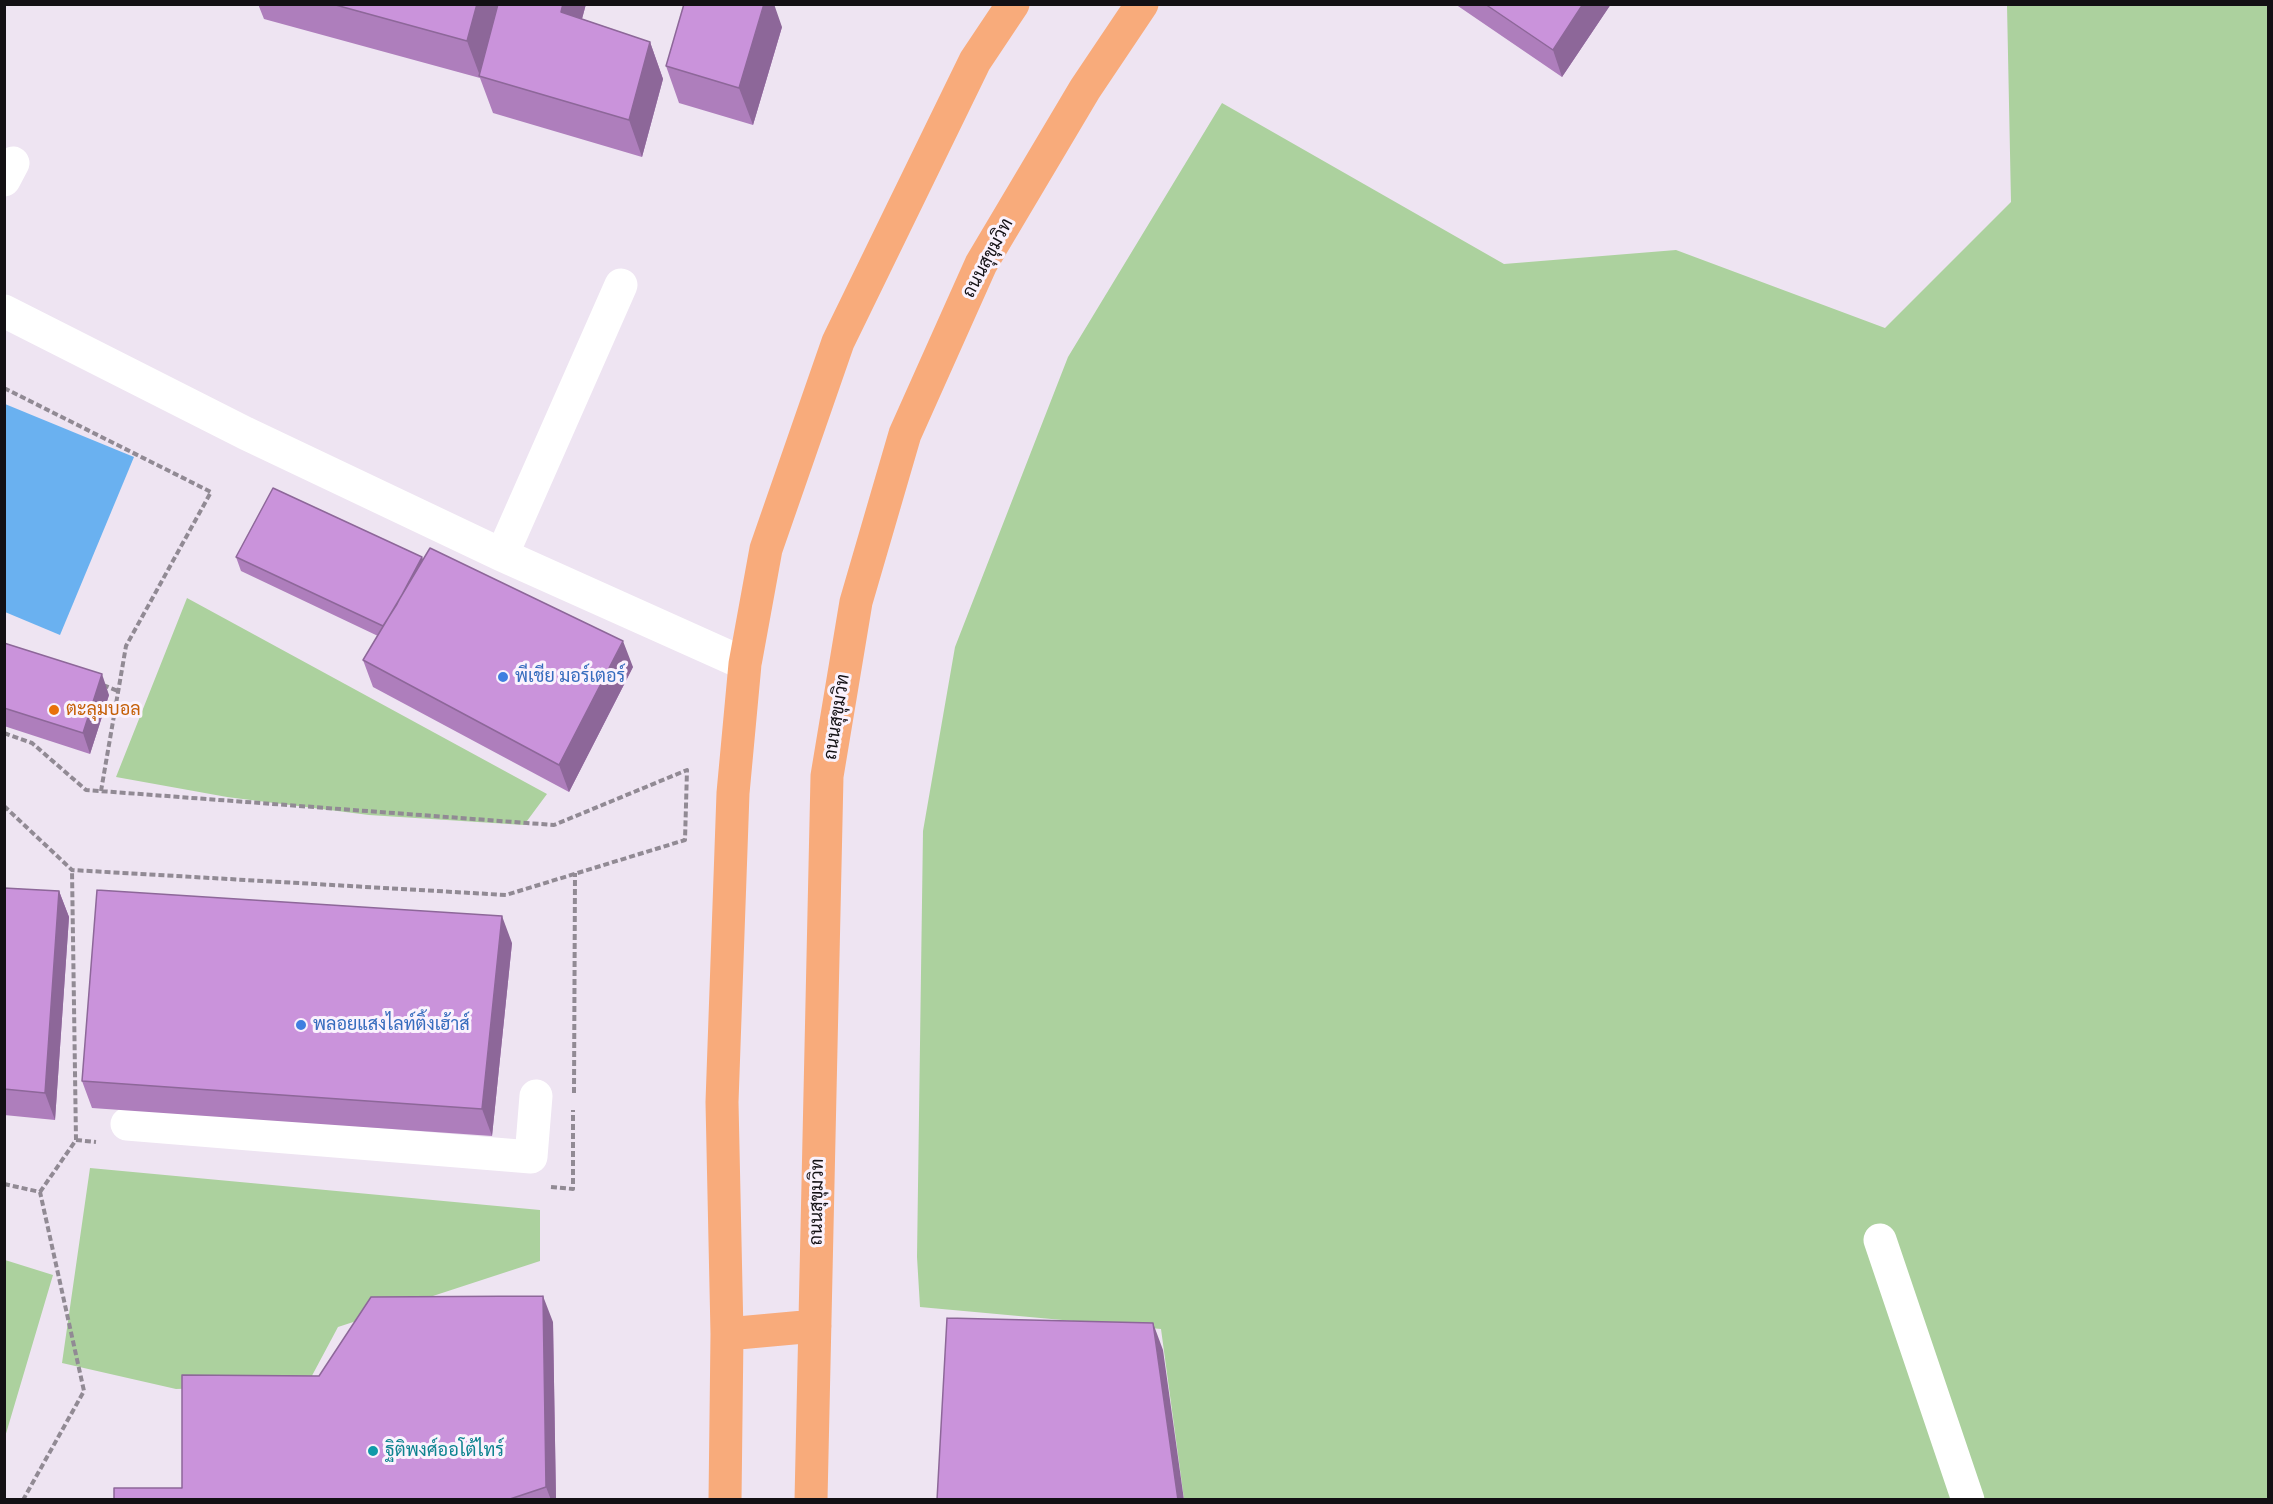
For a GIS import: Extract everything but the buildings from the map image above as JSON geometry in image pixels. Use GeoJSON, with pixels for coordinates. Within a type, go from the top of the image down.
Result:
{"type":"FeatureCollection","features":[{"type":"Feature","properties":{"kind":"highway"},"geometry":{"type":"LineString","coordinates":[[725,1500],[727,1334],[722,1102],[733,793],[745,664],[766,549],[838,342],[975,61],[1013,4]]}},
{"type":"Feature","properties":{"kind":"highway","name":"ถนนสุขุมวิท"},"geometry":{"type":"LineString","coordinates":[[811,1500],[827,776],[856,602],[905,434],[981,264],[1085,89],[1142,4]]}},
{"type":"Feature","properties":{"kind":"highway"},"geometry":{"type":"LineString","coordinates":[[727,1334],[815,1326]]}},
{"type":"Feature","properties":{"kind":"street"},"geometry":{"type":"LineString","coordinates":[[502,555],[621,285]]}},
{"type":"Feature","properties":{"kind":"street"},"geometry":{"type":"LineString","coordinates":[[4,311],[245,433],[502,555],[745,664]]}},
{"type":"Feature","properties":{"kind":"street"},"geometry":{"type":"LineString","coordinates":[[127,1124],[531,1157],[536,1096]]}},
{"type":"Feature","properties":{"kind":"street"},"geometry":{"type":"LineString","coordinates":[[1880,1240],[1968,1500]]}},
{"type":"Feature","properties":{"kind":"path"},"geometry":{"type":"LineString","coordinates":[[4,388],[211,492],[126,646],[101,791]]}},
{"type":"Feature","properties":{"kind":"path"},"geometry":{"type":"LineString","coordinates":[[98,683],[118,691]]}},
{"type":"Feature","properties":{"kind":"path"},"geometry":{"type":"LineString","coordinates":[[4,733],[32,743],[86,790],[554,825],[687,770],[685,840],[506,895],[72,870],[4,806]]}},
{"type":"Feature","properties":{"kind":"path"},"geometry":{"type":"LineString","coordinates":[[22,1500],[84,1391],[40,1192],[76,1140],[72,870]]}},
{"type":"Feature","properties":{"kind":"path"},"geometry":{"type":"LineString","coordinates":[[4,1184],[40,1192]]}},
{"type":"Feature","properties":{"kind":"green space"},"geometry":{"type":"Polygon","coordinates":[[[2007,5],[2268,5],[2268,1499],[1184,1499],[1161,1329],[920,1307],[917,1257],[923,831],[955,647],[1068,357],[1222,103],[1504,264],[1676,250],[1885,328],[2011,202],[2007,5]]]}},
{"type":"Feature","properties":{"kind":"green space"},"geometry":{"type":"Polygon","coordinates":[[[187,598],[547,794],[524,825],[369,815],[227,797],[116,777],[187,598]]]}},
{"type":"Feature","properties":{"kind":"green space"},"geometry":{"type":"Polygon","coordinates":[[[90,1168],[540,1210],[540,1261],[338,1327],[307,1385],[176,1389],[62,1363],[90,1168]]]}},
{"type":"Feature","properties":{"kind":"green space"},"geometry":{"type":"Polygon","coordinates":[[[4,1260],[53,1275],[5,1437],[4,1260]]]}},
{"type":"Feature","properties":{"kind":"water"},"geometry":{"type":"Polygon","coordinates":[[[5,404],[134,457],[60,635],[5,612],[5,404]]]}},
{"type":"Feature","properties":{"kind":"place","name":"พีเชีย มอร์เตอร์"},"geometry":{"type":"Point","coordinates":[503,677]}},
{"type":"Feature","properties":{"kind":"place","name":"ตะลุมบอล"},"geometry":{"type":"Point","coordinates":[54,710]}},
{"type":"Feature","properties":{"kind":"place","name":"พลอยแสงไลท์ติ้งเฮ้าส์"},"geometry":{"type":"Point","coordinates":[301,1025]}},
{"type":"Feature","properties":{"kind":"place","name":"ฐิติพงศ์ออโต้ไทร์"},"geometry":{"type":"Point","coordinates":[373,1451]}}]}
